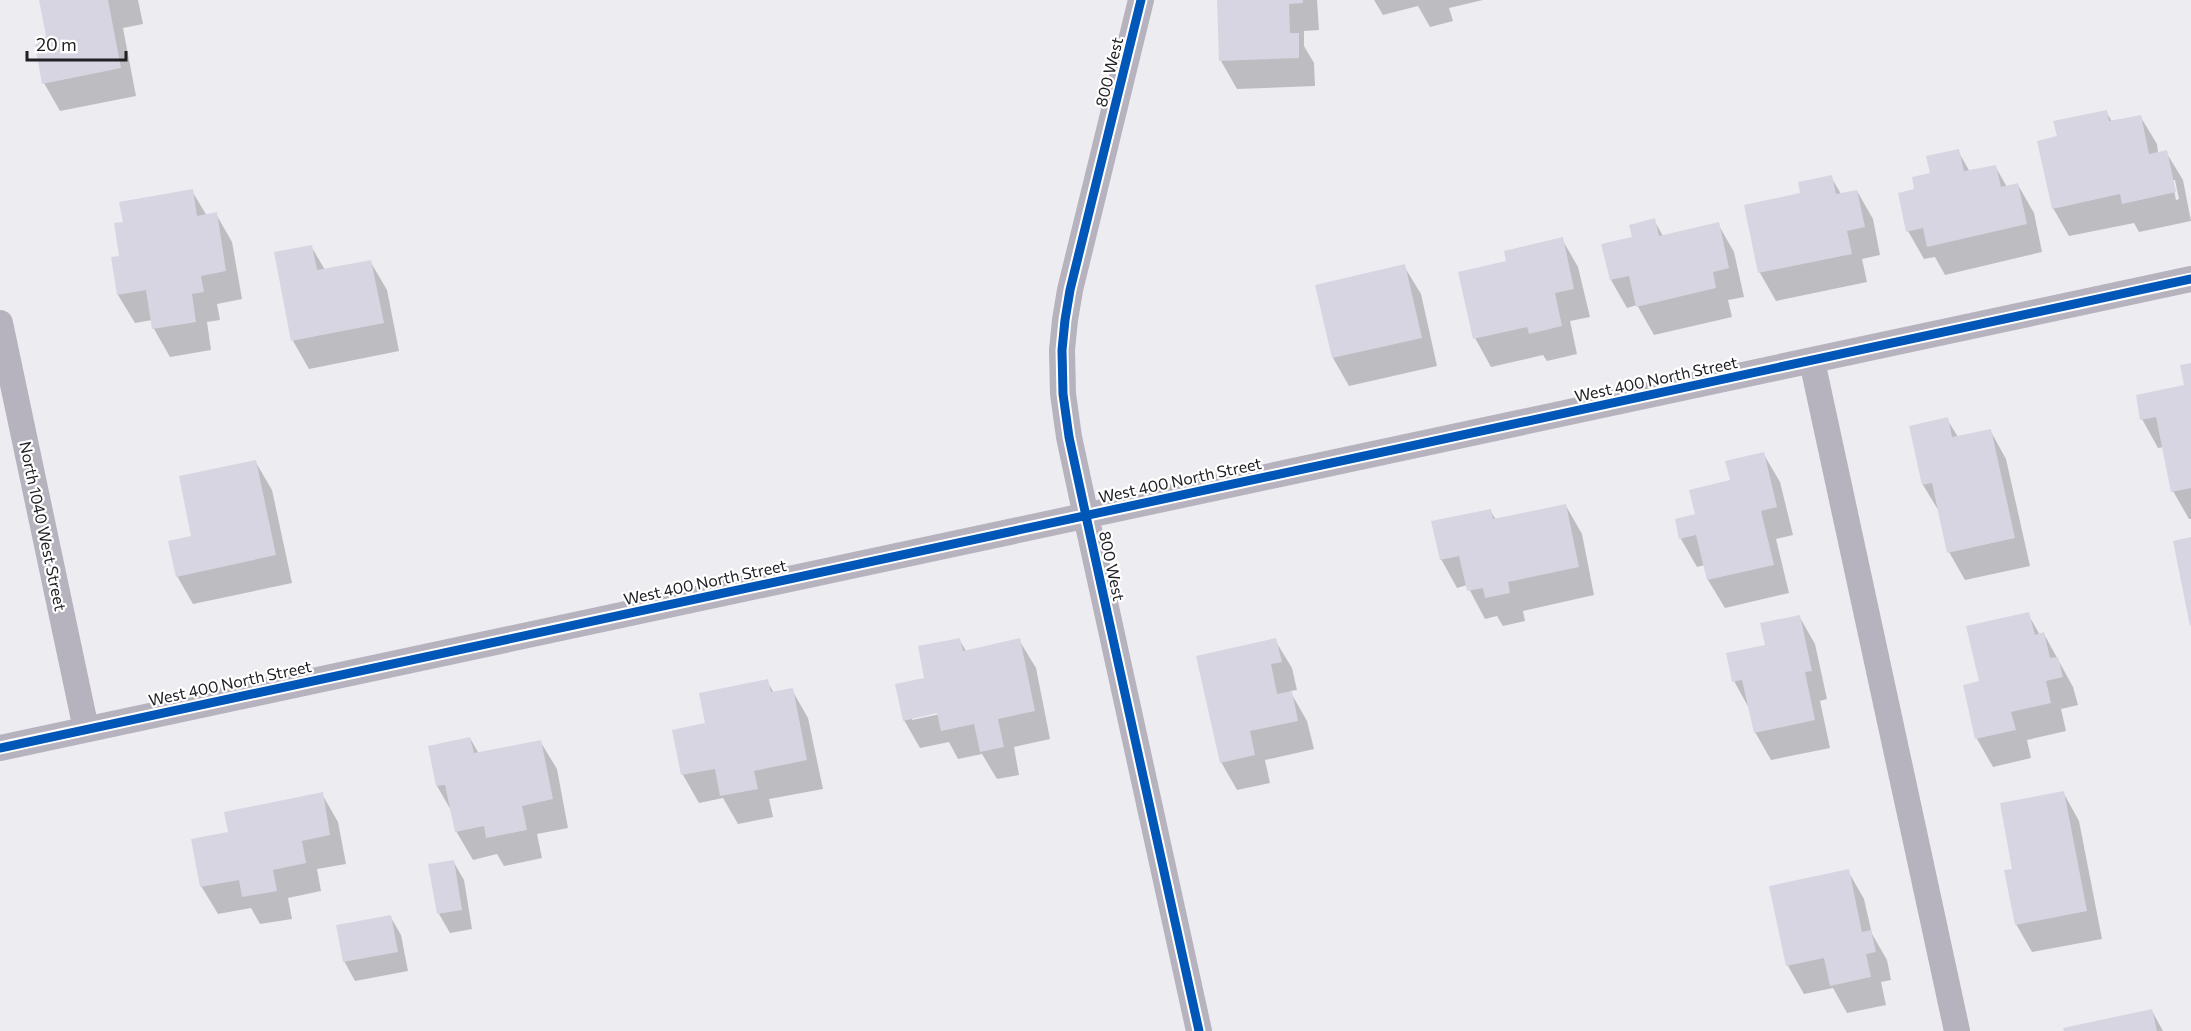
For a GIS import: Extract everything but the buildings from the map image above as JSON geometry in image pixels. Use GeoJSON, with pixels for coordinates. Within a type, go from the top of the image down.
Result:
{"type":"FeatureCollection","features":[{"type":"Feature","properties":{"kind":"street","name":"800 West"},"geometry":{"type":"LineString","coordinates":[[1141,0],[1070,290],[1062,350],[1063,394],[1086,516],[1199,1031]]}},
{"type":"Feature","properties":{"kind":"street","name":"West 400 North Street"},"geometry":{"type":"LineString","coordinates":[[0,748],[2191,279]]}},
{"type":"Feature","properties":{"kind":"street","name":"North 1040 West Street"},"geometry":{"type":"LineString","coordinates":[[0,323],[87,729]]}},
{"type":"Feature","properties":{"kind":"street"},"geometry":{"type":"LineString","coordinates":[[1812,361],[1958,1031]]}},
{"type":"Feature","properties":{"kind":"cycle path"},"geometry":{"type":"LineString","coordinates":[[1141,0],[1070,290],[1062,350],[1063,394],[1069,437],[1199,1031]]}},
{"type":"Feature","properties":{"kind":"cycle path"},"geometry":{"type":"LineString","coordinates":[[0,748],[2191,279]]}}]}
